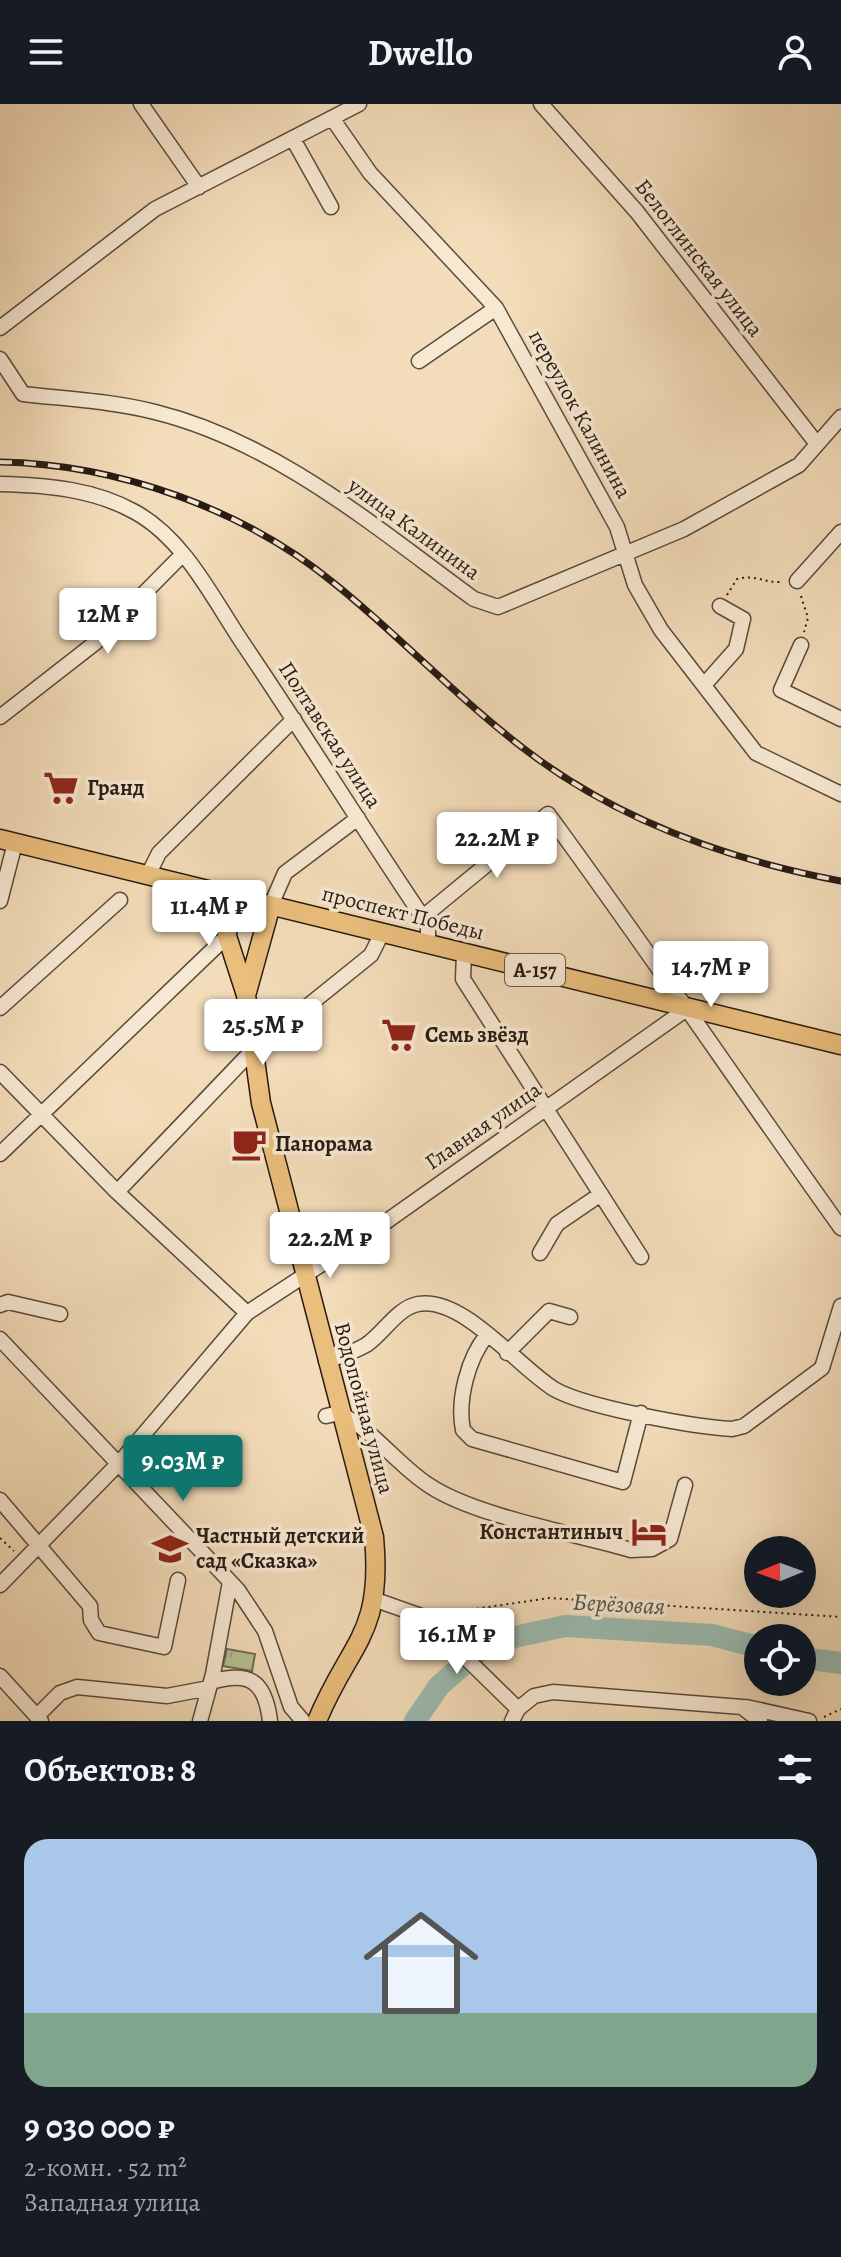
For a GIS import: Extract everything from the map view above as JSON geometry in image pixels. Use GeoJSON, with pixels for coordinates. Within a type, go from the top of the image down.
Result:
{"type":"FeatureCollection","features":[{"type":"Feature","properties":{"kind":"main road","name":"проспект Победы"},"geometry":{"type":"LineString","coordinates":[[7,841],[841,1045]]}},
{"type":"Feature","properties":{"kind":"main road","name":"Водопойная улица"},"geometry":{"type":"LineString","coordinates":[[229,894],[227,936],[246,995],[252,1051],[326,1361],[333,1414],[374,1537],[376,1600]]}},
{"type":"Feature","properties":{"kind":"main road","name":"Водопойная улица"},"geometry":{"type":"LineString","coordinates":[[246,995],[271,905]]}},
{"type":"Feature","properties":{"kind":"main road"},"geometry":{"type":"LineString","coordinates":[[317,1721],[361,1643],[376,1600]]}},
{"type":"Feature","properties":{"kind":"street"},"geometry":{"type":"LineString","coordinates":[[141,104],[199,187]]}},
{"type":"Feature","properties":{"kind":"street"},"geometry":{"type":"LineString","coordinates":[[0,328],[155,209],[359,104]]}},
{"type":"Feature","properties":{"kind":"street","name":"Белоглинская улица"},"geometry":{"type":"LineString","coordinates":[[541,104],[637,212],[817,444]]}},
{"type":"Feature","properties":{"kind":"street","name":"переулок Калинина"},"geometry":{"type":"LineString","coordinates":[[332,118],[370,173],[496,308],[617,527],[635,585],[661,630],[756,753],[841,794]]}},
{"type":"Feature","properties":{"kind":"street"},"geometry":{"type":"LineString","coordinates":[[293,139],[331,207]]}},
{"type":"Feature","properties":{"kind":"street"},"geometry":{"type":"LineString","coordinates":[[419,361],[496,308]]}},
{"type":"Feature","properties":{"kind":"street","name":"улица Калинина"},"geometry":{"type":"LineString","coordinates":[[0,359],[23,394],[156,412],[239,442],[331,495],[474,599],[498,607],[684,529],[799,465],[841,417]]}},
{"type":"Feature","properties":{"kind":"street","name":"Полтавская улица"},"geometry":{"type":"LineString","coordinates":[[0,484],[68,489],[101,496],[136,512],[164,533],[183,554],[423,917],[428,925],[428,944]]}},
{"type":"Feature","properties":{"kind":"street"},"geometry":{"type":"LineString","coordinates":[[797,581],[841,532]]}},
{"type":"Feature","properties":{"kind":"street"},"geometry":{"type":"LineString","coordinates":[[0,717],[95,643],[183,554]]}},
{"type":"Feature","properties":{"kind":"street"},"geometry":{"type":"LineString","coordinates":[[704,685],[736,649],[743,619],[720,606]]}},
{"type":"Feature","properties":{"kind":"street"},"geometry":{"type":"LineString","coordinates":[[801,645],[781,690],[841,719]]}},
{"type":"Feature","properties":{"kind":"street"},"geometry":{"type":"LineString","coordinates":[[148,875],[159,853],[294,719]]}},
{"type":"Feature","properties":{"kind":"street"},"geometry":{"type":"LineString","coordinates":[[423,917],[548,814],[841,1228]]}},
{"type":"Feature","properties":{"kind":"street"},"geometry":{"type":"LineString","coordinates":[[271,905],[285,873],[358,818]]}},
{"type":"Feature","properties":{"kind":"street"},"geometry":{"type":"LineString","coordinates":[[1,895],[7,841]]}},
{"type":"Feature","properties":{"kind":"street"},"geometry":{"type":"LineString","coordinates":[[0,1008],[120,900]]}},
{"type":"Feature","properties":{"kind":"street"},"geometry":{"type":"LineString","coordinates":[[117,1192],[252,1051],[371,955],[382,933]]}},
{"type":"Feature","properties":{"kind":"street"},"geometry":{"type":"LineString","coordinates":[[0,1154],[227,936]]}},
{"type":"Feature","properties":{"kind":"street"},"geometry":{"type":"LineString","coordinates":[[464,953],[463,979],[641,1257]]}},
{"type":"Feature","properties":{"kind":"street","name":"Главная улица"},"geometry":{"type":"LineString","coordinates":[[0,1585],[120,1462],[247,1313],[380,1226],[688,1008]]}},
{"type":"Feature","properties":{"kind":"street"},"geometry":{"type":"LineString","coordinates":[[0,1072],[117,1192],[247,1313]]}},
{"type":"Feature","properties":{"kind":"street"},"geometry":{"type":"LineString","coordinates":[[540,1253],[557,1224],[601,1194]]}},
{"type":"Feature","properties":{"kind":"street"},"geometry":{"type":"LineString","coordinates":[[0,1305],[8,1302],[60,1314]]}},
{"type":"Feature","properties":{"kind":"street"},"geometry":{"type":"LineString","coordinates":[[326,1361],[365,1345],[415,1305],[432,1303],[469,1319],[507,1353],[558,1391],[590,1403],[719,1429],[744,1426],[822,1368],[841,1306]]}},
{"type":"Feature","properties":{"kind":"street"},"geometry":{"type":"LineString","coordinates":[[507,1353],[549,1311],[570,1317]]}},
{"type":"Feature","properties":{"kind":"street"},"geometry":{"type":"LineString","coordinates":[[487,1335],[473,1359],[462,1402],[463,1430],[472,1439],[623,1482],[641,1413]]}},
{"type":"Feature","properties":{"kind":"street"},"geometry":{"type":"LineString","coordinates":[[0,1339],[120,1462],[230,1582],[265,1631],[291,1707],[303,1721]]}},
{"type":"Feature","properties":{"kind":"street"},"geometry":{"type":"LineString","coordinates":[[333,1414],[356,1421],[431,1487],[472,1505],[631,1550],[652,1549],[670,1539],[685,1485]]}},
{"type":"Feature","properties":{"kind":"street"},"geometry":{"type":"LineString","coordinates":[[0,1500],[90,1606],[91,1620],[99,1633],[164,1647],[178,1580]]}},
{"type":"Feature","properties":{"kind":"street"},"geometry":{"type":"LineString","coordinates":[[200,1721],[230,1582]]}},
{"type":"Feature","properties":{"kind":"street"},"geometry":{"type":"LineString","coordinates":[[376,1600],[428,1622],[513,1710],[534,1696],[553,1692],[742,1707],[809,1721]]}},
{"type":"Feature","properties":{"kind":"street"},"geometry":{"type":"LineString","coordinates":[[0,1676],[40,1719],[60,1693],[77,1687],[167,1696],[234,1676],[249,1678],[260,1689],[270,1721]]}},
{"type":"Feature","properties":{"kind":"street"},"geometry":{"type":"LineString","coordinates":[[742,1707],[760,1721]]}},
{"type":"Feature","properties":{"kind":"path"},"geometry":{"type":"LineString","coordinates":[[720,606],[737,579],[753,575],[772,583],[797,581],[808,618],[801,645]]}},
{"type":"Feature","properties":{"kind":"path"},"geometry":{"type":"LineString","coordinates":[[0,1538],[18,1555]]}},
{"type":"Feature","properties":{"kind":"path"},"geometry":{"type":"LineString","coordinates":[[428,1622],[549,1598],[841,1617]]}},
{"type":"Feature","properties":{"kind":"path"},"geometry":{"type":"LineString","coordinates":[[815,1721],[841,1709]]}},
{"type":"Feature","properties":{"kind":"green space"},"geometry":{"type":"Polygon","coordinates":[[[227,1649],[255,1654],[252,1671],[223,1666],[227,1649]]]}},
{"type":"Feature","properties":{"kind":"waterway","name":"Берёзовая"},"geometry":{"type":"LineString","coordinates":[[415,1721],[439,1686],[488,1643],[565,1626],[712,1635],[744,1643]]}},
{"type":"Feature","properties":{"kind":"waterway","name":"Берёзовая"},"geometry":{"type":"LineString","coordinates":[[816,1660],[841,1663]]}},
{"type":"Feature","properties":{"kind":"railway"},"geometry":{"type":"LineString","coordinates":[[0,462],[89,471],[177,496],[220,513],[299,557],[335,584],[480,713],[531,754],[602,800],[640,819],[718,850],[841,881]]}},
{"type":"Feature","properties":{"kind":"place","name":"Гранд"},"geometry":{"type":"Point","coordinates":[61,788]}},
{"type":"Feature","properties":{"kind":"place","name":"Семь звёзд"},"geometry":{"type":"Point","coordinates":[399,1035]}},
{"type":"Feature","properties":{"kind":"place","name":"Панорама"},"geometry":{"type":"Point","coordinates":[249,1144]}},
{"type":"Feature","properties":{"kind":"place","name":"Константиныч"},"geometry":{"type":"Point","coordinates":[649,1532]}},
{"type":"Feature","properties":{"kind":"place","name":"Частный детский сад «Сказка»"},"geometry":{"type":"Point","coordinates":[170,1549]}}]}
